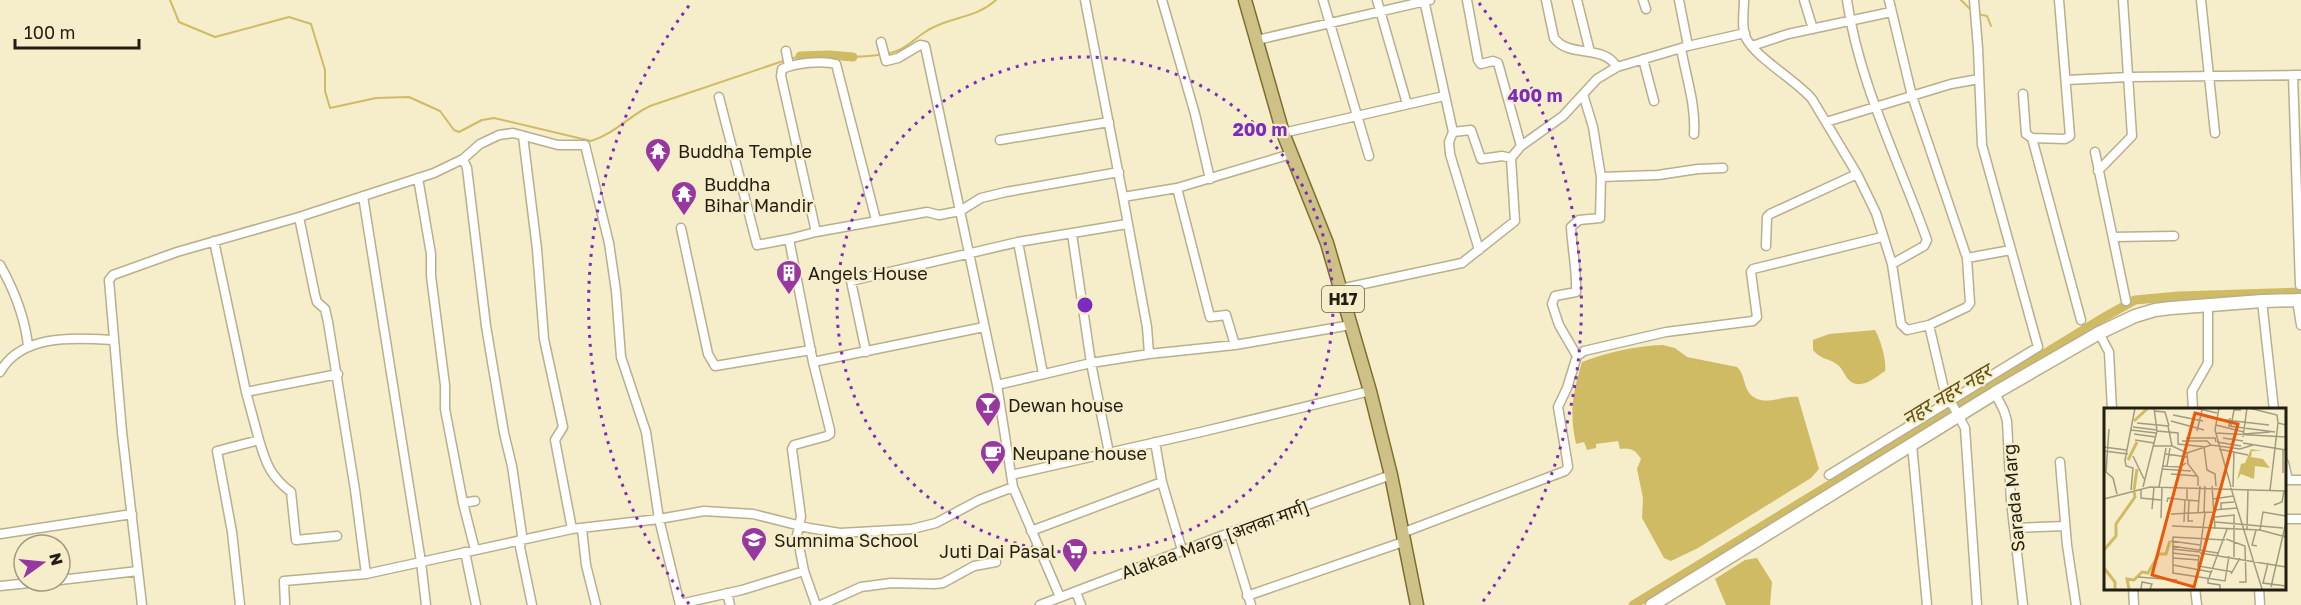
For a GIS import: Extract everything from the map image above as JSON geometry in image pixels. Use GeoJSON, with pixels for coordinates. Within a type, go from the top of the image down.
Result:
{"type":"FeatureCollection","features":[{"type":"Feature","properties":{"kind":"main road","name":"H17"},"geometry":{"type":"LineString","coordinates":[[1245,0],[1284,133],[1327,243],[1351,324],[1391,475],[1417,605]]}},
{"type":"Feature","properties":{"kind":"main road"},"geometry":{"type":"LineString","coordinates":[[1652,605],[1959,414],[2100,333],[2135,316],[2154,310],[2299,300]]}},
{"type":"Feature","properties":{"kind":"street"},"geometry":{"type":"LineString","coordinates":[[1085,0],[1110,122],[1147,327],[1149,354]]}},
{"type":"Feature","properties":{"kind":"street"},"geometry":{"type":"LineString","coordinates":[[1162,0],[1195,114],[1210,179]]}},
{"type":"Feature","properties":{"kind":"street"},"geometry":{"type":"LineString","coordinates":[[1323,0],[1369,156]]}},
{"type":"Feature","properties":{"kind":"street"},"geometry":{"type":"LineString","coordinates":[[1377,0],[1407,104]]}},
{"type":"Feature","properties":{"kind":"street"},"geometry":{"type":"LineString","coordinates":[[1257,40],[1426,0],[1453,132],[1449,142],[1450,154],[1479,250]]}},
{"type":"Feature","properties":{"kind":"street"},"geometry":{"type":"LineString","coordinates":[[1467,0],[1478,60],[1480,64],[1493,61],[1498,63],[1521,146]]}},
{"type":"Feature","properties":{"kind":"street"},"geometry":{"type":"LineString","coordinates":[[1546,0],[1554,38],[1558,43],[1568,48],[1604,54],[1617,67]]}},
{"type":"Feature","properties":{"kind":"street"},"geometry":{"type":"LineString","coordinates":[[1578,0],[1590,52]]}},
{"type":"Feature","properties":{"kind":"street"},"geometry":{"type":"LineString","coordinates":[[1679,0],[1695,119],[1694,134]]}},
{"type":"Feature","properties":{"kind":"street"},"geometry":{"type":"LineString","coordinates":[[1744,0],[1745,33],[1752,46],[1804,89],[1857,174],[1876,213],[1892,264],[1901,324],[1907,330],[1929,325],[1967,307],[1970,303],[1967,258],[1912,96],[1889,0]]}},
{"type":"Feature","properties":{"kind":"street"},"geometry":{"type":"LineString","coordinates":[[1804,0],[1813,28]]}},
{"type":"Feature","properties":{"kind":"street"},"geometry":{"type":"LineString","coordinates":[[1847,0],[1850,21],[1875,107],[1890,148],[1908,185],[1927,240],[1924,246],[1892,264]]}},
{"type":"Feature","properties":{"kind":"street"},"geometry":{"type":"LineString","coordinates":[[1829,475],[1952,402],[2037,347],[1982,145],[1974,0]]}},
{"type":"Feature","properties":{"kind":"street"},"geometry":{"type":"LineString","coordinates":[[2023,94],[2026,134],[2032,138],[2065,139],[2070,136],[2060,0]]}},
{"type":"Feature","properties":{"kind":"street"},"geometry":{"type":"LineString","coordinates":[[2098,171],[2132,136],[2123,0]]}},
{"type":"Feature","properties":{"kind":"street"},"geometry":{"type":"LineString","coordinates":[[2201,0],[2215,133]]}},
{"type":"Feature","properties":{"kind":"street"},"geometry":{"type":"LineString","coordinates":[[1752,46],[1788,34],[1891,12]]}},
{"type":"Feature","properties":{"kind":"street"},"geometry":{"type":"LineString","coordinates":[[1340,288],[1462,263],[1515,221],[1511,158],[1521,146],[1563,116],[1597,79],[1617,67],[1684,47],[1745,33]]}},
{"type":"Feature","properties":{"kind":"street"},"geometry":{"type":"LineString","coordinates":[[881,42],[886,61],[898,58],[920,45],[925,46],[997,385],[1013,487],[1060,597]]}},
{"type":"Feature","properties":{"kind":"street"},"geometry":{"type":"LineString","coordinates":[[786,51],[789,66]]}},
{"type":"Feature","properties":{"kind":"street"},"geometry":{"type":"LineString","coordinates":[[1643,59],[1654,101]]}},
{"type":"Feature","properties":{"kind":"street"},"geometry":{"type":"LineString","coordinates":[[816,232],[781,76],[782,69],[789,66],[828,62],[836,64],[876,220]]}},
{"type":"Feature","properties":{"kind":"street"},"geometry":{"type":"LineString","coordinates":[[2066,80],[2297,75],[2300,285]]}},
{"type":"Feature","properties":{"kind":"street"},"geometry":{"type":"LineString","coordinates":[[1826,122],[1952,84],[1979,79]]}},
{"type":"Feature","properties":{"kind":"street"},"geometry":{"type":"LineString","coordinates":[[1247,596],[1402,538],[1565,471],[1568,466],[1558,407],[1567,388],[1577,356],[1559,324],[1552,304],[1555,296],[1576,292],[1577,275],[1572,249],[1571,226],[1579,220],[1600,218],[1602,177],[1593,127],[1583,94]]}},
{"type":"Feature","properties":{"kind":"street"},"geometry":{"type":"LineString","coordinates":[[1284,133],[1444,96]]}},
{"type":"Feature","properties":{"kind":"street"},"geometry":{"type":"LineString","coordinates":[[719,97],[757,245],[876,220],[927,212],[939,215],[960,211],[981,198],[1119,172]]}},
{"type":"Feature","properties":{"kind":"street"},"geometry":{"type":"LineString","coordinates":[[1000,140],[1110,122]]}},
{"type":"Feature","properties":{"kind":"street"},"geometry":{"type":"LineString","coordinates":[[1453,132],[1471,130],[1481,159],[1502,156],[1511,158]]}},
{"type":"Feature","properties":{"kind":"street"},"geometry":{"type":"LineString","coordinates":[[142,605],[122,432],[109,280],[113,275],[214,241],[298,217],[418,178],[463,159],[488,138],[513,133],[558,145],[585,145],[609,243],[616,291],[621,357],[650,450],[659,519],[680,605],[804,571]]}},
{"type":"Feature","properties":{"kind":"street"},"geometry":{"type":"LineString","coordinates":[[523,136],[537,249],[544,339],[563,427],[555,440],[572,529]]}},
{"type":"Feature","properties":{"kind":"street"},"geometry":{"type":"LineString","coordinates":[[2032,138],[2081,320]]}},
{"type":"Feature","properties":{"kind":"street"},"geometry":{"type":"LineString","coordinates":[[2095,152],[2126,301]]}},
{"type":"Feature","properties":{"kind":"street"},"geometry":{"type":"LineString","coordinates":[[1123,197],[1177,188],[1291,154]]}},
{"type":"Feature","properties":{"kind":"street"},"geometry":{"type":"LineString","coordinates":[[463,159],[467,168],[486,326],[504,433],[512,466],[522,540],[520,547],[532,605]]}},
{"type":"Feature","properties":{"kind":"street"},"geometry":{"type":"LineString","coordinates":[[1602,177],[1658,175],[1723,168]]}},
{"type":"Feature","properties":{"kind":"street"},"geometry":{"type":"LineString","coordinates":[[1766,246],[1767,217],[1770,214],[1857,174]]}},
{"type":"Feature","properties":{"kind":"street"},"geometry":{"type":"LineString","coordinates":[[418,178],[431,254],[431,276],[445,385],[445,409],[463,503],[475,550]]}},
{"type":"Feature","properties":{"kind":"street"},"geometry":{"type":"LineString","coordinates":[[1177,188],[1209,317],[1226,315],[1235,345]]}},
{"type":"Feature","properties":{"kind":"street"},"geometry":{"type":"LineString","coordinates":[[363,196],[426,605]]}},
{"type":"Feature","properties":{"kind":"street"},"geometry":{"type":"LineString","coordinates":[[298,217],[317,302],[325,309],[338,374],[366,574]]}},
{"type":"Feature","properties":{"kind":"street"},"geometry":{"type":"LineString","coordinates":[[866,352],[851,281],[1018,243],[1127,224]]}},
{"type":"Feature","properties":{"kind":"street"},"geometry":{"type":"LineString","coordinates":[[681,228],[708,354],[715,366],[811,350]]}},
{"type":"Feature","properties":{"kind":"street"},"geometry":{"type":"LineString","coordinates":[[1071,234],[1091,363],[1109,453]]}},
{"type":"Feature","properties":{"kind":"street"},"geometry":{"type":"LineString","coordinates":[[2113,237],[2174,236]]}},
{"type":"Feature","properties":{"kind":"street"},"geometry":{"type":"LineString","coordinates":[[1577,356],[1601,346],[1666,332],[1753,321],[1757,317],[1751,272],[1753,269],[1882,237]]}},
{"type":"Feature","properties":{"kind":"street"},"geometry":{"type":"LineString","coordinates":[[789,239],[813,362],[830,434],[795,445],[792,449],[801,517],[797,535],[804,571],[816,605]]}},
{"type":"Feature","properties":{"kind":"street"},"geometry":{"type":"LineString","coordinates":[[214,241],[246,392],[264,460],[276,480],[291,492],[296,540],[337,536]]}},
{"type":"Feature","properties":{"kind":"street"},"geometry":{"type":"LineString","coordinates":[[1018,243],[1043,374]]}},
{"type":"Feature","properties":{"kind":"street"},"geometry":{"type":"LineString","coordinates":[[1967,258],[2011,250]]}},
{"type":"Feature","properties":{"kind":"street"},"geometry":{"type":"LineString","coordinates":[[0,265],[23,319],[28,346]]}},
{"type":"Feature","properties":{"kind":"street"},"geometry":{"type":"LineString","coordinates":[[2299,300],[2301,325]]}},
{"type":"Feature","properties":{"kind":"street"},"geometry":{"type":"LineString","coordinates":[[2262,301],[2274,408]]}},
{"type":"Feature","properties":{"kind":"street"},"geometry":{"type":"LineString","coordinates":[[2193,408],[2192,391],[2208,363],[2208,306]]}},
{"type":"Feature","properties":{"kind":"street"},"geometry":{"type":"LineString","coordinates":[[997,385],[1091,363],[1235,345],[1351,324]]}},
{"type":"Feature","properties":{"kind":"street"},"geometry":{"type":"LineString","coordinates":[[1929,325],[1944,389],[1965,428],[1977,605]]}},
{"type":"Feature","properties":{"kind":"street"},"geometry":{"type":"LineString","coordinates":[[813,362],[984,327]]}},
{"type":"Feature","properties":{"kind":"street"},"geometry":{"type":"LineString","coordinates":[[2100,333],[2109,352],[2112,408]]}},
{"type":"Feature","properties":{"kind":"street"},"geometry":{"type":"LineString","coordinates":[[0,372],[28,346],[72,338],[114,340]]}},
{"type":"Feature","properties":{"kind":"street"},"geometry":{"type":"LineString","coordinates":[[246,392],[338,374]]}},
{"type":"Feature","properties":{"kind":"street"},"geometry":{"type":"LineString","coordinates":[[1011,475],[1370,391]]}},
{"type":"Feature","properties":{"kind":"street","name":"Sarada Marg"},"geometry":{"type":"LineString","coordinates":[[1995,393],[2007,421],[2014,528],[2023,605]]}},
{"type":"Feature","properties":{"kind":"street"},"geometry":{"type":"LineString","coordinates":[[240,605],[232,532],[217,451],[259,440]]}},
{"type":"Feature","properties":{"kind":"street"},"geometry":{"type":"LineString","coordinates":[[1155,442],[1162,482],[1182,550]]}},
{"type":"Feature","properties":{"kind":"street"},"geometry":{"type":"LineString","coordinates":[[1912,445],[1927,605]]}},
{"type":"Feature","properties":{"kind":"street"},"geometry":{"type":"LineString","coordinates":[[2060,462],[2065,526],[2076,605]]}},
{"type":"Feature","properties":{"kind":"street","name":"Alakaa Marg [अलका मार्ग]"},"geometry":{"type":"LineString","coordinates":[[1040,605],[1182,550],[1391,475]]}},
{"type":"Feature","properties":{"kind":"street"},"geometry":{"type":"LineString","coordinates":[[2286,480],[2301,480]]}},
{"type":"Feature","properties":{"kind":"street"},"geometry":{"type":"LineString","coordinates":[[1031,531],[1162,482]]}},
{"type":"Feature","properties":{"kind":"street"},"geometry":{"type":"LineString","coordinates":[[285,605],[284,581],[366,574],[572,529],[659,519],[704,511],[753,514],[847,533],[919,528],[936,523],[979,500],[1013,487]]}},
{"type":"Feature","properties":{"kind":"street"},"geometry":{"type":"LineString","coordinates":[[463,503],[475,501]]}},
{"type":"Feature","properties":{"kind":"street"},"geometry":{"type":"LineString","coordinates":[[0,534],[132,514]]}},
{"type":"Feature","properties":{"kind":"street"},"geometry":{"type":"LineString","coordinates":[[2014,528],[2065,526]]}},
{"type":"Feature","properties":{"kind":"street"},"geometry":{"type":"LineString","coordinates":[[582,529],[586,565],[596,605]]}},
{"type":"Feature","properties":{"kind":"street"},"geometry":{"type":"LineString","coordinates":[[1229,533],[1251,605]]}},
{"type":"Feature","properties":{"kind":"street"},"geometry":{"type":"LineString","coordinates":[[465,552],[476,605]]}},
{"type":"Feature","properties":{"kind":"street"},"geometry":{"type":"LineString","coordinates":[[821,605],[861,587],[891,583],[943,583],[974,566],[996,562]]}},
{"type":"Feature","properties":{"kind":"street"},"geometry":{"type":"LineString","coordinates":[[72,579],[138,571]]}},
{"type":"Feature","properties":{"kind":"street"},"geometry":{"type":"LineString","coordinates":[[2133,590],[2134,605]]}},
{"type":"Feature","properties":{"kind":"street"},"geometry":{"type":"LineString","coordinates":[[2195,590],[2197,605]]}},
{"type":"Feature","properties":{"kind":"street"},"geometry":{"type":"LineString","coordinates":[[2259,590],[2260,605]]}},
{"type":"Feature","properties":{"kind":"street"},"geometry":{"type":"LineString","coordinates":[[1076,591],[1081,605]]}},
{"type":"Feature","properties":{"kind":"street"},"geometry":{"type":"LineString","coordinates":[[727,593],[730,605]]}},
{"type":"Feature","properties":{"kind":"shaded area"},"geometry":{"type":"Polygon","coordinates":[[[1875,330],[1883,350],[1885,371],[1863,384],[1850,381],[1838,365],[1819,356],[1813,350],[1813,340],[1829,334],[1875,330]]]}},
{"type":"Feature","properties":{"kind":"shaded area"},"geometry":{"type":"Polygon","coordinates":[[[1663,345],[1675,348],[1687,357],[1737,367],[1748,391],[1755,398],[1767,401],[1798,397],[1819,469],[1811,478],[1698,548],[1671,561],[1664,558],[1642,518],[1643,498],[1637,469],[1641,459],[1635,451],[1627,448],[1620,449],[1618,441],[1596,444],[1596,448],[1587,450],[1584,442],[1576,444],[1572,412],[1582,362],[1622,350],[1663,345]]]}},
{"type":"Feature","properties":{"kind":"shaded area"},"geometry":{"type":"Polygon","coordinates":[[[1757,558],[1772,582],[1770,605],[1726,605],[1715,579],[1745,560],[1757,558]]]}},
{"type":"Feature","properties":{"kind":"waterway"},"geometry":{"type":"LineString","coordinates":[[170,0],[179,22],[215,37],[289,17],[311,24],[325,70],[325,91],[330,108],[376,98],[409,97],[440,111],[454,130],[459,132],[482,120],[494,118],[591,141],[607,134],[650,106],[786,60]]}},
{"type":"Feature","properties":{"kind":"waterway"},"geometry":{"type":"LineString","coordinates":[[853,57],[879,55],[899,50],[934,27],[970,15],[996,0]]}},
{"type":"Feature","properties":{"kind":"waterway"},"geometry":{"type":"LineString","coordinates":[[1961,0],[1972,11]]}},
{"type":"Feature","properties":{"kind":"waterway"},"geometry":{"type":"LineString","coordinates":[[1977,14],[1987,16],[1991,26]]}},
{"type":"Feature","properties":{"kind":"waterway"},"geometry":{"type":"LineString","coordinates":[[791,59],[800,56]]}},
{"type":"Feature","properties":{"kind":"waterway"},"geometry":{"type":"LineString","coordinates":[[800,56],[853,57]]}},
{"type":"Feature","properties":{"kind":"waterway","name":"नहर नहर नहर"},"geometry":{"type":"LineString","coordinates":[[1633,605],[2135,300],[2179,296],[2301,292]]}},
{"type":"Feature","properties":{"kind":"place","name":"Buddha Temple"},"geometry":{"type":"Point","coordinates":[658,174]}},
{"type":"Feature","properties":{"kind":"place","name":"Buddha Bihar Mandir"},"geometry":{"type":"Point","coordinates":[684,217]}},
{"type":"Feature","properties":{"kind":"place","name":"Angels House"},"geometry":{"type":"Point","coordinates":[789,296]}},
{"type":"Feature","properties":{"kind":"place","name":"Dewan house"},"geometry":{"type":"Point","coordinates":[988,428]}},
{"type":"Feature","properties":{"kind":"place","name":"Neupane house"},"geometry":{"type":"Point","coordinates":[993,476]}},
{"type":"Feature","properties":{"kind":"place","name":"Sumnima School"},"geometry":{"type":"Point","coordinates":[754,563]}},
{"type":"Feature","properties":{"kind":"place","name":"Juti Dai Pasal"},"geometry":{"type":"Point","coordinates":[1075,574]}}]}
